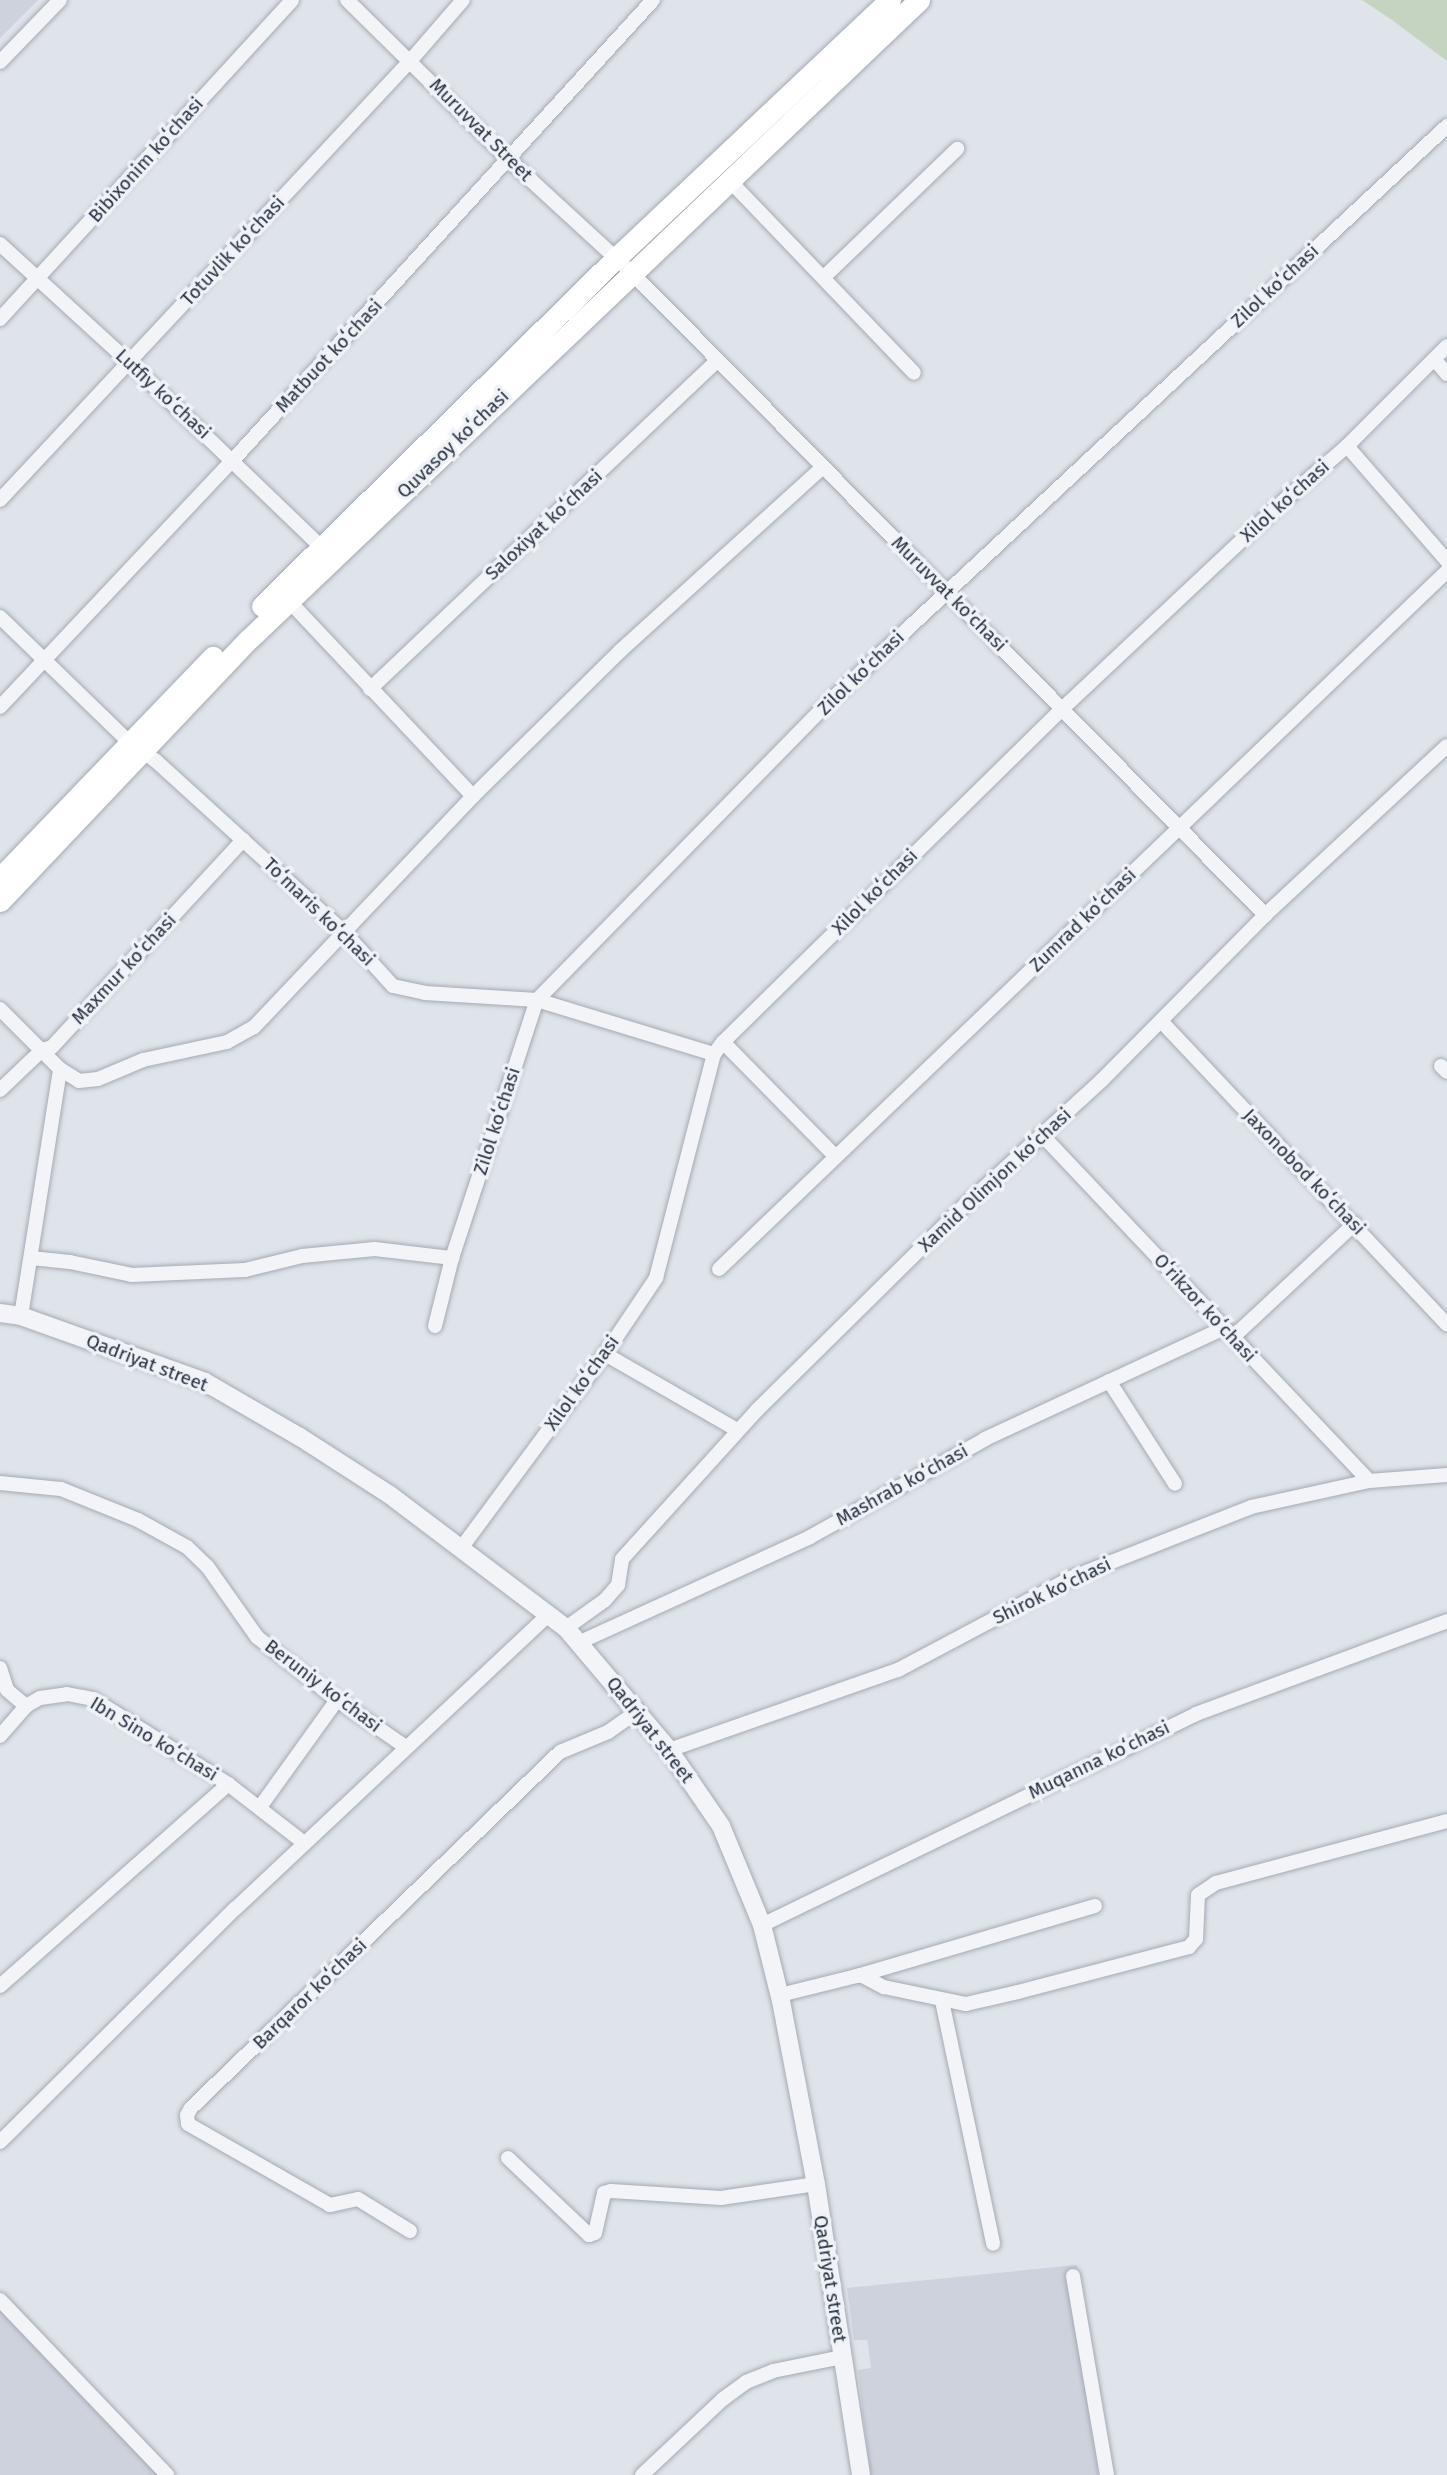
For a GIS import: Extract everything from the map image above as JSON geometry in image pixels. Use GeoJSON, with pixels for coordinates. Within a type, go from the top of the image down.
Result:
{"type":"FeatureCollection","features":[{"type":"Feature","properties":{"kind":"main road","name":"Quvasoy koʻchasi"},"geometry":{"type":"LineString","coordinates":[[0,901],[136,747],[322,548],[615,259],[890,0]]}},
{"type":"Feature","properties":{"kind":"main road","name":"Quvasoy koʻchasi"},"geometry":{"type":"LineString","coordinates":[[0,878],[919,0]]}},
{"type":"Feature","properties":{"kind":"street"},"geometry":{"type":"LineString","coordinates":[[0,62],[60,0]]}},
{"type":"Feature","properties":{"kind":"street","name":"Bibixonim koʻchasi"},"geometry":{"type":"LineString","coordinates":[[0,319],[292,0]]}},
{"type":"Feature","properties":{"kind":"street","name":"Muruvvat Street"},"geometry":{"type":"LineString","coordinates":[[347,0],[411,60],[509,160],[632,273]]}},
{"type":"Feature","properties":{"kind":"street","name":"Totuvlik koʻchasi"},"geometry":{"type":"LineString","coordinates":[[0,500],[411,60],[463,0]]}},
{"type":"Feature","properties":{"kind":"street","name":"Matbuot koʻchasi"},"geometry":{"type":"LineString","coordinates":[[0,707],[233,460],[653,0]]}},
{"type":"Feature","properties":{"kind":"street","name":"Zilol koʻchasi"},"geometry":{"type":"LineString","coordinates":[[435,1326],[453,1258],[537,1000],[827,704],[1447,126]]}},
{"type":"Feature","properties":{"kind":"street"},"geometry":{"type":"LineString","coordinates":[[824,277],[957,149]]}},
{"type":"Feature","properties":{"kind":"street"},"geometry":{"type":"LineString","coordinates":[[729,180],[914,373]]}},
{"type":"Feature","properties":{"kind":"street","name":"Lutfiy koʻchasi"},"geometry":{"type":"LineString","coordinates":[[0,244],[233,460],[322,548]]}},
{"type":"Feature","properties":{"kind":"street","name":"Muruvvat ko'chasi"},"geometry":{"type":"LineString","coordinates":[[632,273],[1265,915]]}},
{"type":"Feature","properties":{"kind":"street","name":"Xilol koʻchasi"},"geometry":{"type":"LineString","coordinates":[[462,1547],[605,1354],[656,1278],[718,1048],[1062,709],[1288,497],[1347,446],[1447,346]]}},
{"type":"Feature","properties":{"kind":"street"},"geometry":{"type":"LineString","coordinates":[[1434,359],[1447,374]]}},
{"type":"Feature","properties":{"kind":"street","name":"Saloxiyat koʻchasi"},"geometry":{"type":"LineString","coordinates":[[370,689],[717,361]]}},
{"type":"Feature","properties":{"kind":"street"},"geometry":{"type":"LineString","coordinates":[[1347,446],[1447,561]]}},
{"type":"Feature","properties":{"kind":"street"},"geometry":{"type":"LineString","coordinates":[[0,1009],[60,1069],[79,1081],[98,1079],[143,1060],[227,1042],[254,1027],[472,796],[620,651],[822,468]]}},
{"type":"Feature","properties":{"kind":"street","name":"Zumrad koʻchasi"},"geometry":{"type":"LineString","coordinates":[[719,1269],[1447,571]]}},
{"type":"Feature","properties":{"kind":"street"},"geometry":{"type":"LineString","coordinates":[[284,606],[370,689],[472,796]]}},
{"type":"Feature","properties":{"kind":"street","name":"Toʻmaris koʻchasi"},"geometry":{"type":"LineString","coordinates":[[0,617],[136,747],[344,932],[393,986],[425,993],[537,1000],[718,1048]]}},
{"type":"Feature","properties":{"kind":"street","name":"Xamid Olimjon koʻchasi"},"geometry":{"type":"LineString","coordinates":[[566,1628],[605,1600],[618,1585],[622,1559],[737,1430],[963,1207],[1161,1021],[1265,915],[1447,746]]}},
{"type":"Feature","properties":{"kind":"street","name":"Maxmur koʻchasi"},"geometry":{"type":"LineString","coordinates":[[0,1090],[42,1050],[52,1047],[243,840]]}},
{"type":"Feature","properties":{"kind":"street","name":"Jaxonobod koʻchasi"},"geometry":{"type":"LineString","coordinates":[[1161,1021],[1447,1324]]}},
{"type":"Feature","properties":{"kind":"street"},"geometry":{"type":"LineString","coordinates":[[718,1048],[836,1157]]}},
{"type":"Feature","properties":{"kind":"street"},"geometry":{"type":"LineString","coordinates":[[20,1316],[60,1069]]}},
{"type":"Feature","properties":{"kind":"street","name":"Oʻrikzor koʻchasi"},"geometry":{"type":"LineString","coordinates":[[1042,1135],[1369,1480]]}},
{"type":"Feature","properties":{"kind":"street","name":"Mashrab koʻchasi"},"geometry":{"type":"LineString","coordinates":[[580,1642],[810,1537],[985,1439],[1109,1381],[1228,1333],[1354,1224]]}},
{"type":"Feature","properties":{"kind":"street"},"geometry":{"type":"LineString","coordinates":[[31,1258],[70,1262],[132,1275],[245,1270],[302,1256],[375,1249],[453,1258]]}},
{"type":"Feature","properties":{"kind":"street","name":"Qadriyat street"},"geometry":{"type":"LineString","coordinates":[[0,1313],[20,1316],[205,1382],[300,1437],[462,1547],[566,1628],[669,1750],[721,1826],[762,1925],[780,1995],[816,2184],[861,2475]]}},
{"type":"Feature","properties":{"kind":"street"},"geometry":{"type":"LineString","coordinates":[[605,1354],[737,1430]]}},
{"type":"Feature","properties":{"kind":"street"},"geometry":{"type":"LineString","coordinates":[[1109,1381],[1175,1484]]}},
{"type":"Feature","properties":{"kind":"street","name":"Shirok koʻchasi"},"geometry":{"type":"LineString","coordinates":[[669,1750],[898,1670],[1071,1578],[1251,1507],[1369,1480],[1447,1475]]}},
{"type":"Feature","properties":{"kind":"street"},"geometry":{"type":"LineString","coordinates":[[0,1496],[5,1484]]}},
{"type":"Feature","properties":{"kind":"street","name":"Beruniy koʻchasi"},"geometry":{"type":"LineString","coordinates":[[5,1484],[47,1486],[87,1498],[138,1520],[187,1547],[203,1561],[257,1637],[337,1700],[407,1747]]}},
{"type":"Feature","properties":{"kind":"street"},"geometry":{"type":"LineString","coordinates":[[0,2142],[304,1843],[549,1614]]}},
{"type":"Feature","properties":{"kind":"street","name":"Muqanna koʻchasi"},"geometry":{"type":"LineString","coordinates":[[762,1925],[1196,1714],[1447,1620]]}},
{"type":"Feature","properties":{"kind":"street"},"geometry":{"type":"LineString","coordinates":[[0,1668],[8,1690],[26,1706],[0,1736]]}},
{"type":"Feature","properties":{"kind":"street","name":"Ibn Sino koʻchasi"},"geometry":{"type":"LineString","coordinates":[[26,1706],[40,1698],[67,1694],[93,1699],[228,1784],[304,1843]]}},
{"type":"Feature","properties":{"kind":"street"},"geometry":{"type":"LineString","coordinates":[[260,1807],[337,1700]]}},
{"type":"Feature","properties":{"kind":"street","name":"Barqaror koʻchasi"},"geometry":{"type":"LineString","coordinates":[[410,2231],[358,2199],[337,2206],[330,2205],[188,2124],[187,2115],[191,2108],[560,1752],[608,1732],[638,1711]]}},
{"type":"Feature","properties":{"kind":"street"},"geometry":{"type":"LineString","coordinates":[[0,1986],[228,1784]]}},
{"type":"Feature","properties":{"kind":"street"},"geometry":{"type":"LineString","coordinates":[[856,1976],[861,1975],[884,1987],[966,2004],[1189,1947],[1196,1939],[1196,1901],[1205,1888],[1447,1821]]}},
{"type":"Feature","properties":{"kind":"street"},"geometry":{"type":"LineString","coordinates":[[780,1995],[856,1976],[1095,1906]]}},
{"type":"Feature","properties":{"kind":"street"},"geometry":{"type":"LineString","coordinates":[[942,2001],[993,2244]]}},
{"type":"Feature","properties":{"kind":"street"},"geometry":{"type":"LineString","coordinates":[[508,2158],[589,2235],[594,2233],[604,2193],[611,2191],[721,2198],[816,2184]]}},
{"type":"Feature","properties":{"kind":"street"},"geometry":{"type":"LineString","coordinates":[[1073,2276],[1107,2475]]}},
{"type":"Feature","properties":{"kind":"street"},"geometry":{"type":"LineString","coordinates":[[0,2300],[167,2475]]}},
{"type":"Feature","properties":{"kind":"street"},"geometry":{"type":"LineString","coordinates":[[642,2475],[723,2399],[746,2382],[773,2371],[842,2357]]}},
{"type":"Feature","properties":{"kind":"shaded area"},"geometry":{"type":"Polygon","coordinates":[[[0,0],[38,0],[0,38],[0,0]]]}},
{"type":"Feature","properties":{"kind":"shaded area"},"geometry":{"type":"Polygon","coordinates":[[[1077,2265],[1098,2475],[870,2475],[858,2370],[871,2368],[867,2340],[854,2340],[847,2288],[1077,2265]]]}},
{"type":"Feature","properties":{"kind":"shaded area"},"geometry":{"type":"Polygon","coordinates":[[[0,2296],[166,2475],[0,2475],[0,2296]]]}},
{"type":"Feature","properties":{"kind":"green space"},"geometry":{"type":"Polygon","coordinates":[[[1362,0],[1447,0],[1447,61],[1392,20],[1362,0]]]}}]}
